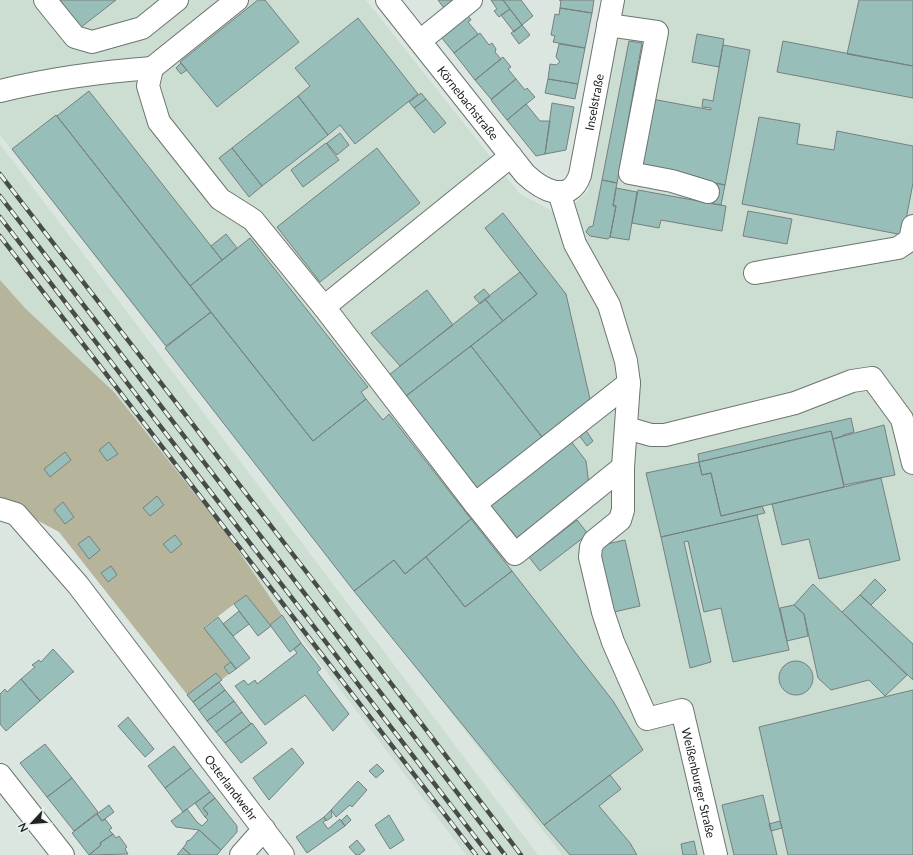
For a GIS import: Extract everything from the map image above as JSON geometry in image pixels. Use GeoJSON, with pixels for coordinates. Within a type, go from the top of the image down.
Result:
{"type":"FeatureCollection","features":[{"type":"Feature","properties":{"kind":"street"},"geometry":{"type":"LineString","coordinates":[[46,0],[76,37],[92,42],[142,28],[178,0]]}},
{"type":"Feature","properties":{"kind":"street"},"geometry":{"type":"LineString","coordinates":[[0,91],[50,79],[97,72],[152,68],[237,0]]}},
{"type":"Feature","properties":{"kind":"street","name":"Körnebachstraße"},"geometry":{"type":"LineString","coordinates":[[387,0],[525,174],[538,186],[549,191],[559,192]]}},
{"type":"Feature","properties":{"kind":"street"},"geometry":{"type":"LineString","coordinates":[[420,42],[470,0]]}},
{"type":"Feature","properties":{"kind":"street","name":"Inselstraße"},"geometry":{"type":"LineString","coordinates":[[559,192],[570,190],[577,182],[580,175],[613,0]]}},
{"type":"Feature","properties":{"kind":"street"},"geometry":{"type":"LineString","coordinates":[[608,25],[657,32],[630,173],[672,181],[686,187],[708,192]]}},
{"type":"Feature","properties":{"kind":"street"},"geometry":{"type":"LineString","coordinates":[[152,68],[148,86],[159,122],[220,199],[253,220],[324,307],[515,554],[623,467],[627,428],[629,383],[626,361],[609,305],[575,244],[559,192]]}},
{"type":"Feature","properties":{"kind":"street"},"geometry":{"type":"LineString","coordinates":[[324,307],[511,156]]}},
{"type":"Feature","properties":{"kind":"street"},"geometry":{"type":"LineString","coordinates":[[755,273],[898,248],[910,240],[913,226]]}},
{"type":"Feature","properties":{"kind":"street"},"geometry":{"type":"LineString","coordinates":[[627,428],[651,435],[665,435],[795,403],[852,381],[872,378],[902,420],[913,463]]}},
{"type":"Feature","properties":{"kind":"street"},"geometry":{"type":"LineString","coordinates":[[475,504],[629,383]]}},
{"type":"Feature","properties":{"kind":"street","name":"Weißenburger Straße"},"geometry":{"type":"LineString","coordinates":[[623,467],[623,510],[620,520],[594,541],[591,547],[590,557],[603,612],[613,642],[647,719],[682,710],[716,855]]}},
{"type":"Feature","properties":{"kind":"street","name":"Osterlandwehr"},"geometry":{"type":"LineString","coordinates":[[0,509],[16,514],[78,586],[283,855]]}},
{"type":"Feature","properties":{"kind":"street"},"geometry":{"type":"LineString","coordinates":[[0,775],[63,855]]}},
{"type":"Feature","properties":{"kind":"street"},"geometry":{"type":"LineString","coordinates":[[241,855],[264,829]]}},
{"type":"Feature","properties":{"kind":"shaded area"},"geometry":{"type":"Polygon","coordinates":[[[0,0],[366,0],[520,194],[562,216],[588,191],[623,0],[913,0],[913,855],[562,855],[0,135],[0,0]]]}},
{"type":"Feature","properties":{"kind":"shaded area"},"geometry":{"type":"Polygon","coordinates":[[[0,144],[538,855],[466,855],[114,392],[25,308],[0,280],[0,144]]]}},
{"type":"Feature","properties":{"kind":"shaded area"},"geometry":{"type":"Polygon","coordinates":[[[0,280],[25,308],[114,392],[229,537],[282,615],[270,625],[246,595],[204,627],[231,662],[224,667],[229,674],[193,702],[59,532],[0,500],[0,280]]]}},
{"type":"Feature","properties":{"kind":"building"},"geometry":{"type":"Polygon","coordinates":[[[58,0],[116,0],[80,28],[58,0]]]}},
{"type":"Feature","properties":{"kind":"building"},"geometry":{"type":"Polygon","coordinates":[[[258,0],[265,0],[299,42],[217,107],[180,62],[258,0]]]}},
{"type":"Feature","properties":{"kind":"building"},"geometry":{"type":"Polygon","coordinates":[[[438,0],[454,0],[446,11],[438,0]]]}},
{"type":"Feature","properties":{"kind":"building"},"geometry":{"type":"Polygon","coordinates":[[[491,0],[503,0],[510,9],[499,17],[494,11],[497,9],[491,0]]]}},
{"type":"Feature","properties":{"kind":"building"},"geometry":{"type":"Polygon","coordinates":[[[503,0],[521,0],[533,16],[522,25],[503,0]]]}},
{"type":"Feature","properties":{"kind":"building"},"geometry":{"type":"Polygon","coordinates":[[[561,0],[594,0],[592,13],[560,8],[561,0]]]}},
{"type":"Feature","properties":{"kind":"building"},"geometry":{"type":"Polygon","coordinates":[[[859,0],[913,0],[913,66],[847,54],[859,0]]]}},
{"type":"Feature","properties":{"kind":"building"},"geometry":{"type":"Polygon","coordinates":[[[560,8],[592,13],[585,48],[553,42],[555,36],[551,35],[555,14],[559,15],[560,8]]]}},
{"type":"Feature","properties":{"kind":"building"},"geometry":{"type":"Polygon","coordinates":[[[510,9],[522,25],[514,32],[501,15],[510,9]]]}},
{"type":"Feature","properties":{"kind":"building"},"geometry":{"type":"Polygon","coordinates":[[[464,10],[471,20],[468,22],[478,34],[454,53],[437,32],[464,10]]]}},
{"type":"Feature","properties":{"kind":"building"},"geometry":{"type":"Polygon","coordinates":[[[358,18],[418,94],[355,144],[340,125],[328,135],[298,96],[310,86],[295,68],[358,18]]]}},
{"type":"Feature","properties":{"kind":"building"},"geometry":{"type":"Polygon","coordinates":[[[522,25],[530,35],[519,44],[511,33],[522,25]]]}},
{"type":"Feature","properties":{"kind":"building"},"geometry":{"type":"Polygon","coordinates":[[[480,33],[489,45],[492,43],[496,49],[495,52],[501,59],[475,80],[454,53],[480,33]]]}},
{"type":"Feature","properties":{"kind":"building"},"geometry":{"type":"Polygon","coordinates":[[[697,34],[724,39],[719,67],[692,62],[697,34]]]}},
{"type":"Feature","properties":{"kind":"building"},"geometry":{"type":"Polygon","coordinates":[[[629,41],[642,43],[617,183],[602,180],[629,41]]]}},
{"type":"Feature","properties":{"kind":"building"},"geometry":{"type":"Polygon","coordinates":[[[783,41],[913,66],[913,98],[777,72],[783,41]]]}},
{"type":"Feature","properties":{"kind":"building"},"geometry":{"type":"Polygon","coordinates":[[[559,44],[585,48],[578,84],[548,79],[550,64],[556,65],[560,62],[556,57],[559,44]]]}},
{"type":"Feature","properties":{"kind":"building"},"geometry":{"type":"Polygon","coordinates":[[[723,45],[750,50],[725,185],[698,180],[699,177],[639,166],[652,99],[711,110],[711,108],[702,107],[703,99],[713,101],[723,45]]]}},
{"type":"Feature","properties":{"kind":"building"},"geometry":{"type":"Polygon","coordinates":[[[503,57],[511,67],[508,69],[516,79],[491,99],[475,80],[503,57]]]}},
{"type":"Feature","properties":{"kind":"building"},"geometry":{"type":"Polygon","coordinates":[[[181,63],[187,70],[181,74],[176,68],[181,63]]]}},
{"type":"Feature","properties":{"kind":"building"},"geometry":{"type":"Polygon","coordinates":[[[516,79],[525,90],[527,88],[535,97],[507,120],[491,100],[516,79]]]}},
{"type":"Feature","properties":{"kind":"building"},"geometry":{"type":"Polygon","coordinates":[[[548,79],[578,84],[575,99],[545,93],[548,79]]]}},
{"type":"Feature","properties":{"kind":"building"},"geometry":{"type":"Polygon","coordinates":[[[89,91],[222,260],[190,286],[57,116],[89,91]]]}},
{"type":"Feature","properties":{"kind":"building"},"geometry":{"type":"Polygon","coordinates":[[[421,93],[426,99],[414,108],[409,102],[421,93]]]}},
{"type":"Feature","properties":{"kind":"building"},"geometry":{"type":"Polygon","coordinates":[[[298,96],[328,135],[262,186],[232,148],[298,96]]]}},
{"type":"Feature","properties":{"kind":"building"},"geometry":{"type":"Polygon","coordinates":[[[426,99],[446,123],[434,133],[414,108],[426,99]]]}},
{"type":"Feature","properties":{"kind":"building"},"geometry":{"type":"Polygon","coordinates":[[[552,103],[574,107],[566,150],[545,154],[552,103]]]}},
{"type":"Feature","properties":{"kind":"building"},"geometry":{"type":"Polygon","coordinates":[[[526,104],[540,121],[550,121],[545,154],[536,156],[507,120],[526,104]]]}},
{"type":"Feature","properties":{"kind":"building"},"geometry":{"type":"Polygon","coordinates":[[[56,115],[211,312],[166,346],[12,149],[56,115]]]}},
{"type":"Feature","properties":{"kind":"building"},"geometry":{"type":"Polygon","coordinates":[[[759,117],[800,124],[797,144],[834,150],[837,131],[913,146],[913,183],[903,235],[742,204],[759,117]]]}},
{"type":"Feature","properties":{"kind":"building"},"geometry":{"type":"Polygon","coordinates":[[[340,133],[349,145],[337,155],[327,143],[340,133]]]}},
{"type":"Feature","properties":{"kind":"building"},"geometry":{"type":"Polygon","coordinates":[[[326,143],[339,160],[303,187],[291,170],[326,143]]]}},
{"type":"Feature","properties":{"kind":"building"},"geometry":{"type":"Polygon","coordinates":[[[232,148],[262,186],[249,197],[219,158],[232,148]]]}},
{"type":"Feature","properties":{"kind":"building"},"geometry":{"type":"Polygon","coordinates":[[[377,148],[420,203],[320,282],[277,227],[377,148]]]}},
{"type":"Feature","properties":{"kind":"building"},"geometry":{"type":"Polygon","coordinates":[[[602,180],[617,183],[613,206],[616,206],[610,237],[608,239],[590,236],[586,232],[589,227],[593,226],[602,180]]]}},
{"type":"Feature","properties":{"kind":"building"},"geometry":{"type":"Polygon","coordinates":[[[717,183],[725,185],[721,205],[713,204],[717,183]]]}},
{"type":"Feature","properties":{"kind":"building"},"geometry":{"type":"Polygon","coordinates":[[[616,188],[637,192],[629,240],[610,237],[616,206],[613,205],[616,188]]]}},
{"type":"Feature","properties":{"kind":"building"},"geometry":{"type":"Polygon","coordinates":[[[638,190],[726,206],[722,231],[661,220],[659,228],[632,223],[638,190]]]}},
{"type":"Feature","properties":{"kind":"building"},"geometry":{"type":"Polygon","coordinates":[[[748,211],[792,219],[787,244],[743,236],[748,211]]]}},
{"type":"Feature","properties":{"kind":"building"},"geometry":{"type":"Polygon","coordinates":[[[503,213],[566,294],[590,399],[542,437],[471,346],[537,294],[485,228],[503,213]]]}},
{"type":"Feature","properties":{"kind":"building"},"geometry":{"type":"Polygon","coordinates":[[[226,234],[237,248],[222,260],[211,246],[226,234]]]}},
{"type":"Feature","properties":{"kind":"building"},"geometry":{"type":"Polygon","coordinates":[[[250,238],[368,387],[361,392],[366,399],[313,441],[190,286],[250,238]]]}},
{"type":"Feature","properties":{"kind":"building"},"geometry":{"type":"Polygon","coordinates":[[[520,272],[537,294],[503,321],[485,299],[520,272]]]}},
{"type":"Feature","properties":{"kind":"building"},"geometry":{"type":"Polygon","coordinates":[[[484,289],[490,296],[480,304],[474,297],[484,289]]]}},
{"type":"Feature","properties":{"kind":"building"},"geometry":{"type":"Polygon","coordinates":[[[427,290],[453,325],[400,366],[371,333],[427,290]]]}},
{"type":"Feature","properties":{"kind":"building"},"geometry":{"type":"Polygon","coordinates":[[[485,299],[503,321],[406,396],[389,375],[485,299]]]}},
{"type":"Feature","properties":{"kind":"building"},"geometry":{"type":"Polygon","coordinates":[[[211,312],[313,441],[366,399],[383,420],[389,414],[471,519],[405,574],[394,560],[354,591],[165,348],[211,312]]]}},
{"type":"Feature","properties":{"kind":"building"},"geometry":{"type":"Polygon","coordinates":[[[471,346],[542,437],[478,489],[406,396],[471,346]]]}},
{"type":"Feature","properties":{"kind":"building"},"geometry":{"type":"Polygon","coordinates":[[[851,418],[854,432],[833,439],[831,431],[699,462],[698,454],[851,418]]]}},
{"type":"Feature","properties":{"kind":"building"},"geometry":{"type":"Polygon","coordinates":[[[884,425],[895,475],[844,485],[833,439],[884,425]]]}},
{"type":"Feature","properties":{"kind":"building"},"geometry":{"type":"Polygon","coordinates":[[[585,429],[593,441],[587,446],[578,434],[585,429]]]}},
{"type":"Feature","properties":{"kind":"building"},"geometry":{"type":"Polygon","coordinates":[[[831,431],[844,487],[721,516],[711,473],[702,475],[699,462],[831,431]]]}},
{"type":"Feature","properties":{"kind":"building"},"geometry":{"type":"Polygon","coordinates":[[[570,440],[586,461],[589,485],[516,543],[486,505],[570,440]]]}},
{"type":"Feature","properties":{"kind":"building"},"geometry":{"type":"Polygon","coordinates":[[[109,442],[118,454],[107,461],[99,450],[109,442]]]}},
{"type":"Feature","properties":{"kind":"building"},"geometry":{"type":"Polygon","coordinates":[[[65,452],[71,460],[50,477],[44,469],[65,452]]]}},
{"type":"Feature","properties":{"kind":"building"},"geometry":{"type":"Polygon","coordinates":[[[699,462],[702,475],[711,473],[721,516],[762,506],[765,513],[661,537],[646,473],[699,462]]]}},
{"type":"Feature","properties":{"kind":"building"},"geometry":{"type":"Polygon","coordinates":[[[881,478],[900,560],[819,579],[809,539],[782,545],[772,504],[881,478]]]}},
{"type":"Feature","properties":{"kind":"building"},"geometry":{"type":"Polygon","coordinates":[[[157,496],[164,505],[150,516],[143,508],[157,496]]]}},
{"type":"Feature","properties":{"kind":"building"},"geometry":{"type":"Polygon","coordinates":[[[63,502],[74,517],[65,524],[54,510],[63,502]]]}},
{"type":"Feature","properties":{"kind":"building"},"geometry":{"type":"Polygon","coordinates":[[[757,515],[789,650],[733,662],[721,608],[704,612],[688,541],[684,542],[711,662],[690,668],[661,537],[757,515]]]}},
{"type":"Feature","properties":{"kind":"building"},"geometry":{"type":"Polygon","coordinates":[[[471,519],[512,571],[465,607],[426,557],[471,519]]]}},
{"type":"Feature","properties":{"kind":"building"},"geometry":{"type":"Polygon","coordinates":[[[577,520],[588,534],[540,571],[529,557],[577,520]]]}},
{"type":"Feature","properties":{"kind":"building"},"geometry":{"type":"Polygon","coordinates":[[[175,535],[182,544],[171,553],[163,544],[175,535]]]}},
{"type":"Feature","properties":{"kind":"building"},"geometry":{"type":"Polygon","coordinates":[[[89,536],[100,550],[89,559],[78,544],[89,536]]]}},
{"type":"Feature","properties":{"kind":"building"},"geometry":{"type":"Polygon","coordinates":[[[625,540],[640,606],[614,612],[598,546],[625,540]]]}},
{"type":"Feature","properties":{"kind":"building"},"geometry":{"type":"Polygon","coordinates":[[[426,557],[465,607],[512,571],[613,701],[643,750],[544,825],[354,591],[394,560],[405,574],[426,557]]]}},
{"type":"Feature","properties":{"kind":"building"},"geometry":{"type":"Polygon","coordinates":[[[111,566],[117,575],[108,582],[101,573],[111,566]]]}},
{"type":"Feature","properties":{"kind":"building"},"geometry":{"type":"Polygon","coordinates":[[[875,579],[886,590],[871,605],[860,595],[875,579]]]}},
{"type":"Feature","properties":{"kind":"building"},"geometry":{"type":"Polygon","coordinates":[[[813,584],[907,675],[885,696],[869,680],[831,690],[818,678],[804,614],[794,605],[813,584]]]}},
{"type":"Feature","properties":{"kind":"building"},"geometry":{"type":"Polygon","coordinates":[[[246,595],[271,626],[258,636],[234,604],[246,595]]]}},
{"type":"Feature","properties":{"kind":"building"},"geometry":{"type":"Polygon","coordinates":[[[860,595],[913,644],[913,680],[842,612],[860,595]]]}},
{"type":"Feature","properties":{"kind":"building"},"geometry":{"type":"Polygon","coordinates":[[[794,605],[804,614],[808,636],[787,641],[780,608],[794,605]]]}},
{"type":"Feature","properties":{"kind":"building"},"geometry":{"type":"Polygon","coordinates":[[[239,611],[249,624],[233,636],[223,624],[239,611]]]}},
{"type":"Feature","properties":{"kind":"building"},"geometry":{"type":"Polygon","coordinates":[[[282,615],[301,643],[290,652],[270,625],[282,615]]]}},
{"type":"Feature","properties":{"kind":"building"},"geometry":{"type":"Polygon","coordinates":[[[218,617],[250,658],[236,669],[204,628],[218,617]]]}},
{"type":"Feature","properties":{"kind":"building"},"geometry":{"type":"Polygon","coordinates":[[[301,643],[321,669],[317,672],[349,714],[333,731],[305,695],[265,725],[235,686],[244,680],[248,685],[255,680],[257,684],[297,653],[294,649],[301,643]]]}},
{"type":"Feature","properties":{"kind":"building"},"geometry":{"type":"Polygon","coordinates":[[[53,649],[74,672],[40,701],[21,679],[35,667],[32,665],[39,660],[41,662],[53,649]]]}},
{"type":"Feature","properties":{"kind":"building"},"geometry":{"type":"Polygon","coordinates":[[[793,661],[799,661],[803,662],[810,668],[813,678],[812,685],[806,692],[799,695],[793,695],[789,694],[782,688],[779,681],[779,675],[780,671],[786,664],[793,661]]]}},
{"type":"Feature","properties":{"kind":"building"},"geometry":{"type":"Polygon","coordinates":[[[231,662],[236,669],[229,674],[224,667],[231,662]]]}},
{"type":"Feature","properties":{"kind":"building"},"geometry":{"type":"Polygon","coordinates":[[[216,673],[222,680],[193,702],[187,695],[216,673]]]}},
{"type":"Feature","properties":{"kind":"building"},"geometry":{"type":"Polygon","coordinates":[[[21,679],[40,701],[6,731],[0,724],[0,694],[5,689],[7,692],[21,679]]]}},
{"type":"Feature","properties":{"kind":"building"},"geometry":{"type":"Polygon","coordinates":[[[219,682],[225,690],[199,710],[193,702],[219,682]]]}},
{"type":"Feature","properties":{"kind":"building"},"geometry":{"type":"Polygon","coordinates":[[[225,690],[234,701],[207,721],[199,710],[225,690]]]}},
{"type":"Feature","properties":{"kind":"building"},"geometry":{"type":"Polygon","coordinates":[[[913,690],[913,855],[788,855],[759,727],[913,690]]]}},
{"type":"Feature","properties":{"kind":"building"},"geometry":{"type":"Polygon","coordinates":[[[234,701],[242,712],[216,732],[207,721],[234,701]]]}},
{"type":"Feature","properties":{"kind":"building"},"geometry":{"type":"Polygon","coordinates":[[[242,712],[251,724],[225,743],[216,732],[242,712]]]}},
{"type":"Feature","properties":{"kind":"building"},"geometry":{"type":"Polygon","coordinates":[[[128,717],[154,749],[145,757],[118,726],[128,717]]]}},
{"type":"Feature","properties":{"kind":"building"},"geometry":{"type":"Polygon","coordinates":[[[252,723],[267,743],[241,763],[225,743],[252,723]]]}},
{"type":"Feature","properties":{"kind":"building"},"geometry":{"type":"Polygon","coordinates":[[[45,744],[72,778],[47,797],[20,763],[45,744]]]}},
{"type":"Feature","properties":{"kind":"building"},"geometry":{"type":"Polygon","coordinates":[[[174,746],[191,768],[165,788],[148,766],[174,746]]]}},
{"type":"Feature","properties":{"kind":"building"},"geometry":{"type":"Polygon","coordinates":[[[292,748],[304,763],[269,800],[253,778],[292,748]]]}},
{"type":"Feature","properties":{"kind":"building"},"geometry":{"type":"Polygon","coordinates":[[[377,764],[384,771],[376,778],[369,771],[377,764]]]}},
{"type":"Feature","properties":{"kind":"building"},"geometry":{"type":"Polygon","coordinates":[[[191,768],[210,792],[183,812],[165,788],[191,768]]]}},
{"type":"Feature","properties":{"kind":"building"},"geometry":{"type":"Polygon","coordinates":[[[610,775],[621,789],[599,806],[630,843],[637,855],[570,855],[544,825],[610,775]]]}},
{"type":"Feature","properties":{"kind":"building"},"geometry":{"type":"Polygon","coordinates":[[[72,778],[98,812],[74,831],[47,797],[72,778]]]}},
{"type":"Feature","properties":{"kind":"building"},"geometry":{"type":"Polygon","coordinates":[[[358,781],[367,790],[352,807],[350,805],[336,817],[331,810],[358,781]]]}},
{"type":"Feature","properties":{"kind":"building"},"geometry":{"type":"Polygon","coordinates":[[[210,792],[215,798],[203,808],[208,814],[205,817],[195,803],[210,792]]]}},
{"type":"Feature","properties":{"kind":"building"},"geometry":{"type":"Polygon","coordinates":[[[763,795],[777,855],[734,855],[722,805],[763,795]]]}},
{"type":"Feature","properties":{"kind":"building"},"geometry":{"type":"Polygon","coordinates":[[[215,798],[237,826],[237,832],[221,850],[199,830],[176,827],[171,821],[187,809],[202,826],[208,820],[205,817],[208,814],[203,808],[215,798]]]}},
{"type":"Feature","properties":{"kind":"building"},"geometry":{"type":"Polygon","coordinates":[[[109,805],[114,812],[102,821],[97,814],[109,805]]]}},
{"type":"Feature","properties":{"kind":"building"},"geometry":{"type":"Polygon","coordinates":[[[331,810],[332,817],[326,821],[324,817],[331,810]]]}},
{"type":"Feature","properties":{"kind":"building"},"geometry":{"type":"Polygon","coordinates":[[[97,814],[102,821],[105,819],[112,828],[109,830],[113,834],[100,843],[101,845],[89,855],[72,833],[97,814]]]}},
{"type":"Feature","properties":{"kind":"building"},"geometry":{"type":"Polygon","coordinates":[[[347,815],[351,820],[345,826],[341,821],[347,815]]]}},
{"type":"Feature","properties":{"kind":"building"},"geometry":{"type":"Polygon","coordinates":[[[389,815],[404,840],[390,849],[375,825],[389,815]]]}},
{"type":"Feature","properties":{"kind":"building"},"geometry":{"type":"Polygon","coordinates":[[[324,817],[326,820],[323,822],[328,829],[340,819],[345,826],[307,853],[296,837],[324,817]]]}},
{"type":"Feature","properties":{"kind":"building"},"geometry":{"type":"Polygon","coordinates":[[[780,821],[782,828],[771,831],[769,824],[780,821]]]}},
{"type":"Feature","properties":{"kind":"building"},"geometry":{"type":"Polygon","coordinates":[[[199,830],[221,850],[217,855],[191,855],[183,848],[187,841],[190,840],[199,830]]]}},
{"type":"Feature","properties":{"kind":"building"},"geometry":{"type":"Polygon","coordinates":[[[113,834],[116,838],[119,836],[127,847],[125,849],[128,854],[89,855],[101,845],[100,843],[113,834]]]}},
{"type":"Feature","properties":{"kind":"building"},"geometry":{"type":"Polygon","coordinates":[[[357,840],[365,850],[359,855],[356,855],[349,847],[357,840]]]}},
{"type":"Feature","properties":{"kind":"building"},"geometry":{"type":"Polygon","coordinates":[[[694,841],[697,855],[683,855],[681,844],[694,841]]]}},
{"type":"Feature","properties":{"kind":"building"},"geometry":{"type":"Polygon","coordinates":[[[183,848],[191,855],[177,855],[183,848]]]}},
{"type":"Feature","properties":{"kind":"railway"},"geometry":{"type":"LineString","coordinates":[[0,174],[318,587],[521,855]]}},
{"type":"Feature","properties":{"kind":"railway"},"geometry":{"type":"LineString","coordinates":[[0,196],[505,855]]}},
{"type":"Feature","properties":{"kind":"railway"},"geometry":{"type":"LineString","coordinates":[[0,217],[489,855]]}},
{"type":"Feature","properties":{"kind":"railway"},"geometry":{"type":"LineString","coordinates":[[0,236],[476,855]]}}]}
